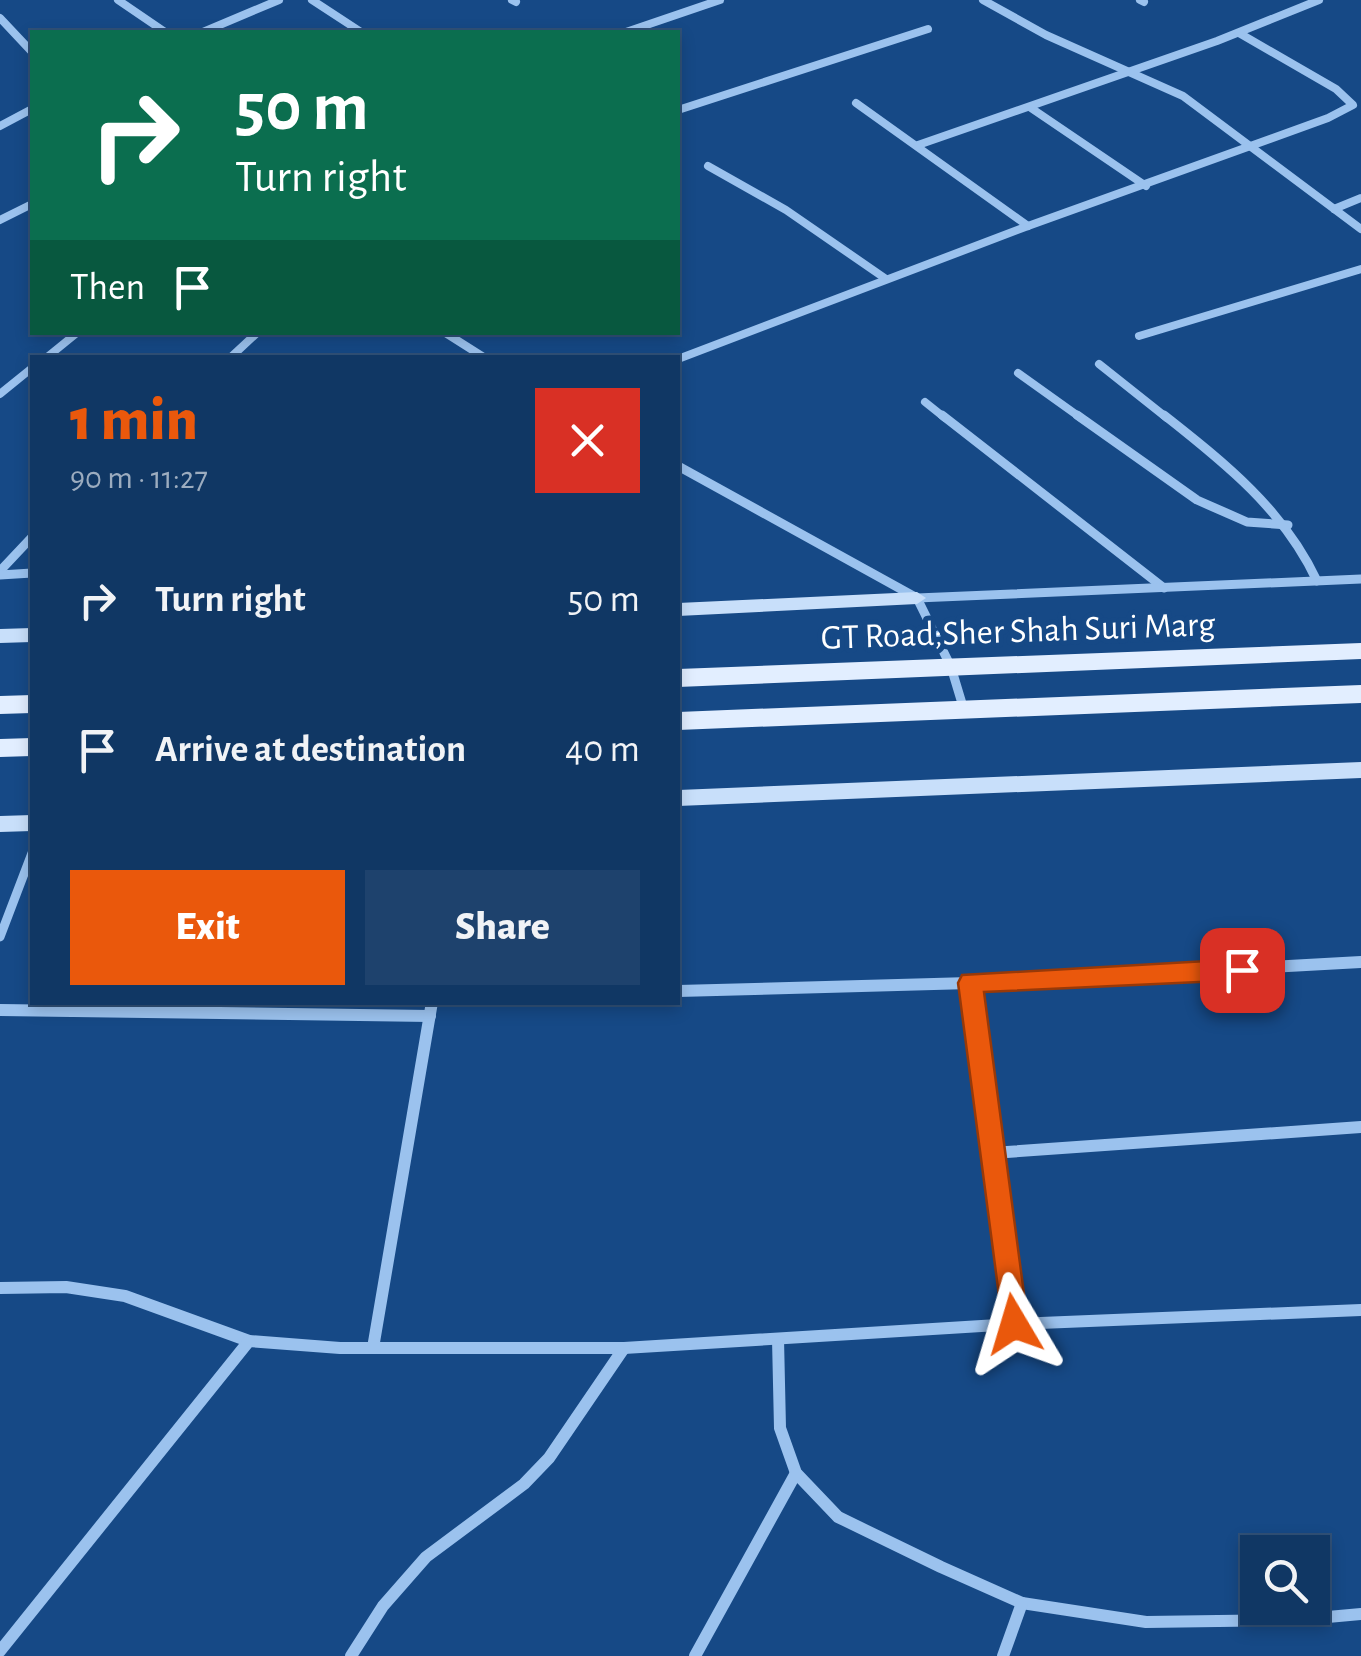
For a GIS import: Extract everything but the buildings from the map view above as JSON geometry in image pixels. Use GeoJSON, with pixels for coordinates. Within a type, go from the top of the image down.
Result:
{"type":"FeatureCollection","features":[{"type":"Feature","properties":{"kind":"main road"},"geometry":{"type":"LineString","coordinates":[[680,610],[917,598]]}},
{"type":"Feature","properties":{"kind":"main road"},"geometry":{"type":"LineString","coordinates":[[0,636],[30,635]]}},
{"type":"Feature","properties":{"kind":"main road","name":"GT Road;Sher Shah Suri Marg"},"geometry":{"type":"LineString","coordinates":[[680,678],[1361,651]]}},
{"type":"Feature","properties":{"kind":"main road"},"geometry":{"type":"LineString","coordinates":[[680,722],[1361,694]]}},
{"type":"Feature","properties":{"kind":"main road"},"geometry":{"type":"LineString","coordinates":[[0,705],[30,704]]}},
{"type":"Feature","properties":{"kind":"main road"},"geometry":{"type":"LineString","coordinates":[[0,748],[30,747]]}},
{"type":"Feature","properties":{"kind":"main road"},"geometry":{"type":"LineString","coordinates":[[680,798],[1361,770]]}},
{"type":"Feature","properties":{"kind":"main road"},"geometry":{"type":"LineString","coordinates":[[0,824],[30,822]]}},
{"type":"Feature","properties":{"kind":"street"},"geometry":{"type":"LineString","coordinates":[[118,0],[162,30]]}},
{"type":"Feature","properties":{"kind":"street"},"geometry":{"type":"LineString","coordinates":[[208,30],[278,0]]}},
{"type":"Feature","properties":{"kind":"street"},"geometry":{"type":"LineString","coordinates":[[312,0],[358,30]]}},
{"type":"Feature","properties":{"kind":"street"},"geometry":{"type":"LineString","coordinates":[[632,30],[720,0]]}},
{"type":"Feature","properties":{"kind":"street"},"geometry":{"type":"LineString","coordinates":[[983,0],[1046,35],[1132,70],[1183,96],[1361,230]]}},
{"type":"Feature","properties":{"kind":"street"},"geometry":{"type":"LineString","coordinates":[[918,145],[1239,33],[1318,0]]}},
{"type":"Feature","properties":{"kind":"street"},"geometry":{"type":"LineString","coordinates":[[0,18],[30,50]]}},
{"type":"Feature","properties":{"kind":"street"},"geometry":{"type":"LineString","coordinates":[[680,109],[928,29]]}},
{"type":"Feature","properties":{"kind":"street"},"geometry":{"type":"LineString","coordinates":[[680,359],[1028,226],[1328,118],[1353,105],[1346,95],[1239,33]]}},
{"type":"Feature","properties":{"kind":"street"},"geometry":{"type":"LineString","coordinates":[[856,103],[1028,226]]}},
{"type":"Feature","properties":{"kind":"street"},"geometry":{"type":"LineString","coordinates":[[1031,108],[1146,186]]}},
{"type":"Feature","properties":{"kind":"street"},"geometry":{"type":"LineString","coordinates":[[0,126],[30,110]]}},
{"type":"Feature","properties":{"kind":"street"},"geometry":{"type":"LineString","coordinates":[[708,166],[813,228],[886,279]]}},
{"type":"Feature","properties":{"kind":"street"},"geometry":{"type":"LineString","coordinates":[[1334,209],[1361,198]]}},
{"type":"Feature","properties":{"kind":"street"},"geometry":{"type":"LineString","coordinates":[[0,220],[30,205]]}},
{"type":"Feature","properties":{"kind":"street"},"geometry":{"type":"LineString","coordinates":[[1139,336],[1361,269]]}},
{"type":"Feature","properties":{"kind":"street"},"geometry":{"type":"LineString","coordinates":[[50,355],[74,335]]}},
{"type":"Feature","properties":{"kind":"street"},"geometry":{"type":"LineString","coordinates":[[233,355],[255,335]]}},
{"type":"Feature","properties":{"kind":"street"},"geometry":{"type":"LineString","coordinates":[[449,335],[481,355]]}},
{"type":"Feature","properties":{"kind":"street"},"geometry":{"type":"LineString","coordinates":[[1099,364],[1237,476],[1288,526],[1308,553],[1317,582]]}},
{"type":"Feature","properties":{"kind":"street"},"geometry":{"type":"LineString","coordinates":[[0,394],[30,370]]}},
{"type":"Feature","properties":{"kind":"street"},"geometry":{"type":"LineString","coordinates":[[1018,373],[1211,508],[1247,522],[1288,526]]}},
{"type":"Feature","properties":{"kind":"street"},"geometry":{"type":"LineString","coordinates":[[925,402],[1164,589]]}},
{"type":"Feature","properties":{"kind":"street"},"geometry":{"type":"LineString","coordinates":[[680,467],[917,598],[1361,579]]}},
{"type":"Feature","properties":{"kind":"street"},"geometry":{"type":"LineString","coordinates":[[0,573],[30,539]]}},
{"type":"Feature","properties":{"kind":"street"},"geometry":{"type":"LineString","coordinates":[[0,573],[30,573]]}},
{"type":"Feature","properties":{"kind":"street"},"geometry":{"type":"LineString","coordinates":[[917,598],[952,668],[964,710]]}},
{"type":"Feature","properties":{"kind":"street"},"geometry":{"type":"LineString","coordinates":[[0,937],[30,858]]}},
{"type":"Feature","properties":{"kind":"street"},"geometry":{"type":"LineString","coordinates":[[680,991],[970,983],[1361,962]]}},
{"type":"Feature","properties":{"kind":"street"},"geometry":{"type":"LineString","coordinates":[[970,983],[1014,1324]]}},
{"type":"Feature","properties":{"kind":"street"},"geometry":{"type":"LineString","coordinates":[[0,1010],[431,1009],[373,1348]]}},
{"type":"Feature","properties":{"kind":"street"},"geometry":{"type":"LineString","coordinates":[[992,1153],[1361,1127]]}},
{"type":"Feature","properties":{"kind":"street"},"geometry":{"type":"LineString","coordinates":[[0,1288],[66,1287],[126,1296],[249,1341],[286,1347],[624,1348],[1014,1324],[1361,1310]]}},
{"type":"Feature","properties":{"kind":"street"},"geometry":{"type":"LineString","coordinates":[[778,1339],[780,1428],[796,1474],[838,1517],[1022,1603],[1146,1622],[1295,1620],[1361,1614]]}},
{"type":"Feature","properties":{"kind":"street"},"geometry":{"type":"LineString","coordinates":[[0,1652],[249,1341]]}},
{"type":"Feature","properties":{"kind":"street"},"geometry":{"type":"LineString","coordinates":[[351,1656],[383,1606],[426,1557],[524,1484],[549,1458],[624,1348]]}},
{"type":"Feature","properties":{"kind":"street"},"geometry":{"type":"LineString","coordinates":[[694,1656],[796,1474]]}},
{"type":"Feature","properties":{"kind":"street"},"geometry":{"type":"LineString","coordinates":[[1004,1656],[1022,1603]]}},
{"type":"Feature","properties":{"kind":"route"},"geometry":{"type":"LineString","coordinates":[[1014,1324],[970,983],[1242,970]]}}]}
